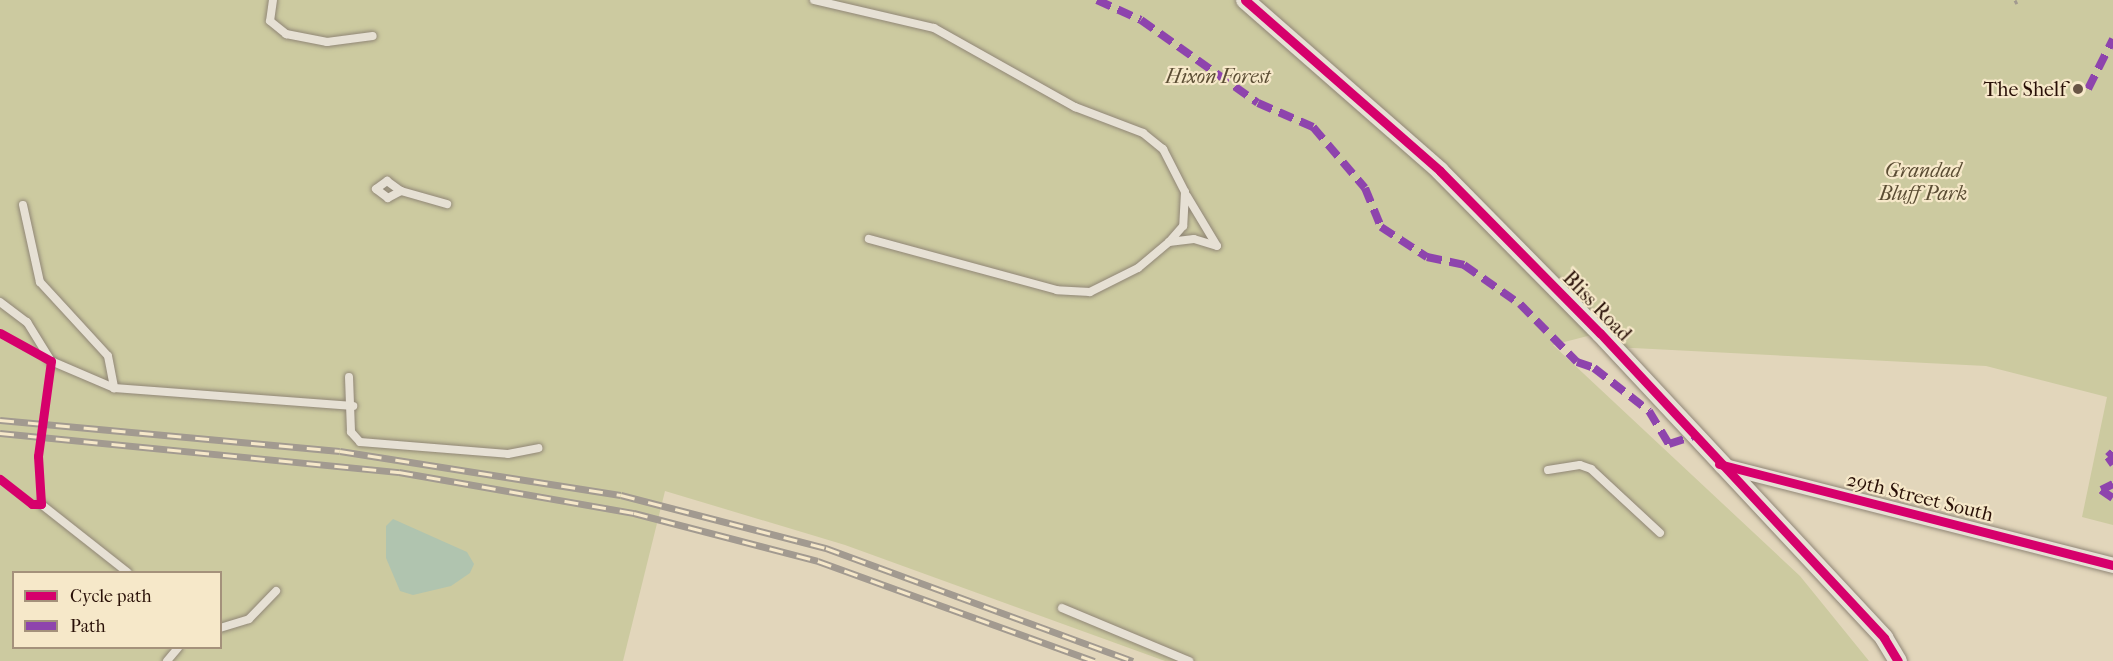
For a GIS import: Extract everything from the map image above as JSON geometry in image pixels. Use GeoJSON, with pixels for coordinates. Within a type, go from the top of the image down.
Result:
{"type":"FeatureCollection","features":[{"type":"Feature","properties":{"kind":"street","name":"Bliss Road"},"geometry":{"type":"LineString","coordinates":[[1245,0],[1440,171],[1667,403],[1719,464],[1884,638],[1898,661]]}},
{"type":"Feature","properties":{"kind":"street","name":"29th Street South"},"geometry":{"type":"LineString","coordinates":[[1719,464],[2113,565]]}},
{"type":"Feature","properties":{"kind":"lane"},"geometry":{"type":"LineString","coordinates":[[273,0],[270,21],[285,34],[327,42],[373,36]]}},
{"type":"Feature","properties":{"kind":"lane"},"geometry":{"type":"LineString","coordinates":[[814,0],[934,28],[1075,106],[1143,133],[1163,149],[1217,246],[1194,238],[1169,242]]}},
{"type":"Feature","properties":{"kind":"lane"},"geometry":{"type":"LineString","coordinates":[[401,191],[447,204]]}},
{"type":"Feature","properties":{"kind":"lane"},"geometry":{"type":"LineString","coordinates":[[869,239],[1076,293],[1090,291],[1138,268],[1169,242],[1183,226],[1185,192]]}},
{"type":"Feature","properties":{"kind":"lane"},"geometry":{"type":"LineString","coordinates":[[23,205],[40,282],[108,356],[114,388]]}},
{"type":"Feature","properties":{"kind":"lane"},"geometry":{"type":"LineString","coordinates":[[0,302],[27,322],[51,362],[114,388],[353,406]]}},
{"type":"Feature","properties":{"kind":"lane"},"geometry":{"type":"LineString","coordinates":[[349,377],[353,406],[351,432],[360,442],[508,454],[538,448]]}},
{"type":"Feature","properties":{"kind":"lane"},"geometry":{"type":"LineString","coordinates":[[1548,470],[1580,465],[1591,469],[1660,533]]}},
{"type":"Feature","properties":{"kind":"lane"},"geometry":{"type":"LineString","coordinates":[[41,504],[125,571]]}},
{"type":"Feature","properties":{"kind":"lane"},"geometry":{"type":"LineString","coordinates":[[222,627],[249,620],[276,591]]}},
{"type":"Feature","properties":{"kind":"lane"},"geometry":{"type":"LineString","coordinates":[[1062,608],[1189,661]]}},
{"type":"Feature","properties":{"kind":"lane"},"geometry":{"type":"LineString","coordinates":[[167,661],[177,649]]}},
{"type":"Feature","properties":{"kind":"green space"},"geometry":{"type":"Polygon","coordinates":[[[0,0],[2113,0],[2113,525],[2082,517],[2107,397],[1986,366],[1613,347],[1599,333],[1553,345],[1800,576],[1869,661],[1165,661],[845,545],[665,491],[623,661],[0,661],[0,0]]]}},
{"type":"Feature","properties":{"kind":"shaded area"},"geometry":{"type":"Polygon","coordinates":[[[393,519],[467,552],[474,564],[470,573],[451,586],[413,595],[400,591],[386,558],[386,526],[393,519]]]}},
{"type":"Feature","properties":{"kind":"railway"},"geometry":{"type":"LineString","coordinates":[[0,420],[340,451],[621,495],[826,548],[1133,661]]}},
{"type":"Feature","properties":{"kind":"railway"},"geometry":{"type":"LineString","coordinates":[[0,433],[399,472],[634,513],[818,561],[1095,661]]}},
{"type":"Feature","properties":{"kind":"marked path"},"geometry":{"type":"LineString","coordinates":[[1097,0],[1141,20],[1258,103],[1313,127],[1365,188],[1381,227],[1427,257],[1464,265],[1520,304],[1577,362],[1594,368],[1649,411],[1669,444],[1697,435]]}},
{"type":"Feature","properties":{"kind":"marked path"},"geometry":{"type":"LineString","coordinates":[[2088,89],[2113,39]]}},
{"type":"Feature","properties":{"kind":"marked path"},"geometry":{"type":"LineString","coordinates":[[2113,452],[2108,457],[2113,464]]}},
{"type":"Feature","properties":{"kind":"marked path"},"geometry":{"type":"LineString","coordinates":[[2113,484],[2101,490],[2113,498]]}},
{"type":"Feature","properties":{"kind":"cycle path"},"geometry":{"type":"LineString","coordinates":[[1245,0],[1440,171],[1600,333],[1884,638],[1898,661]]}},
{"type":"Feature","properties":{"kind":"cycle path"},"geometry":{"type":"LineString","coordinates":[[0,333],[51,361],[38,456],[41,504],[32,504],[0,479]]}},
{"type":"Feature","properties":{"kind":"cycle path"},"geometry":{"type":"LineString","coordinates":[[1719,464],[2113,565]]}},
{"type":"Feature","properties":{"kind":"place","name":"The Shelf"},"geometry":{"type":"Point","coordinates":[2078,89]}},
{"type":"Feature","properties":{"kind":"park label","name":"Hixon Forest"},"geometry":{"type":"Point","coordinates":[1218,76]}},
{"type":"Feature","properties":{"kind":"park label","name":"Grandad Bluff Park"},"geometry":{"type":"Point","coordinates":[1923,182]}}]}
